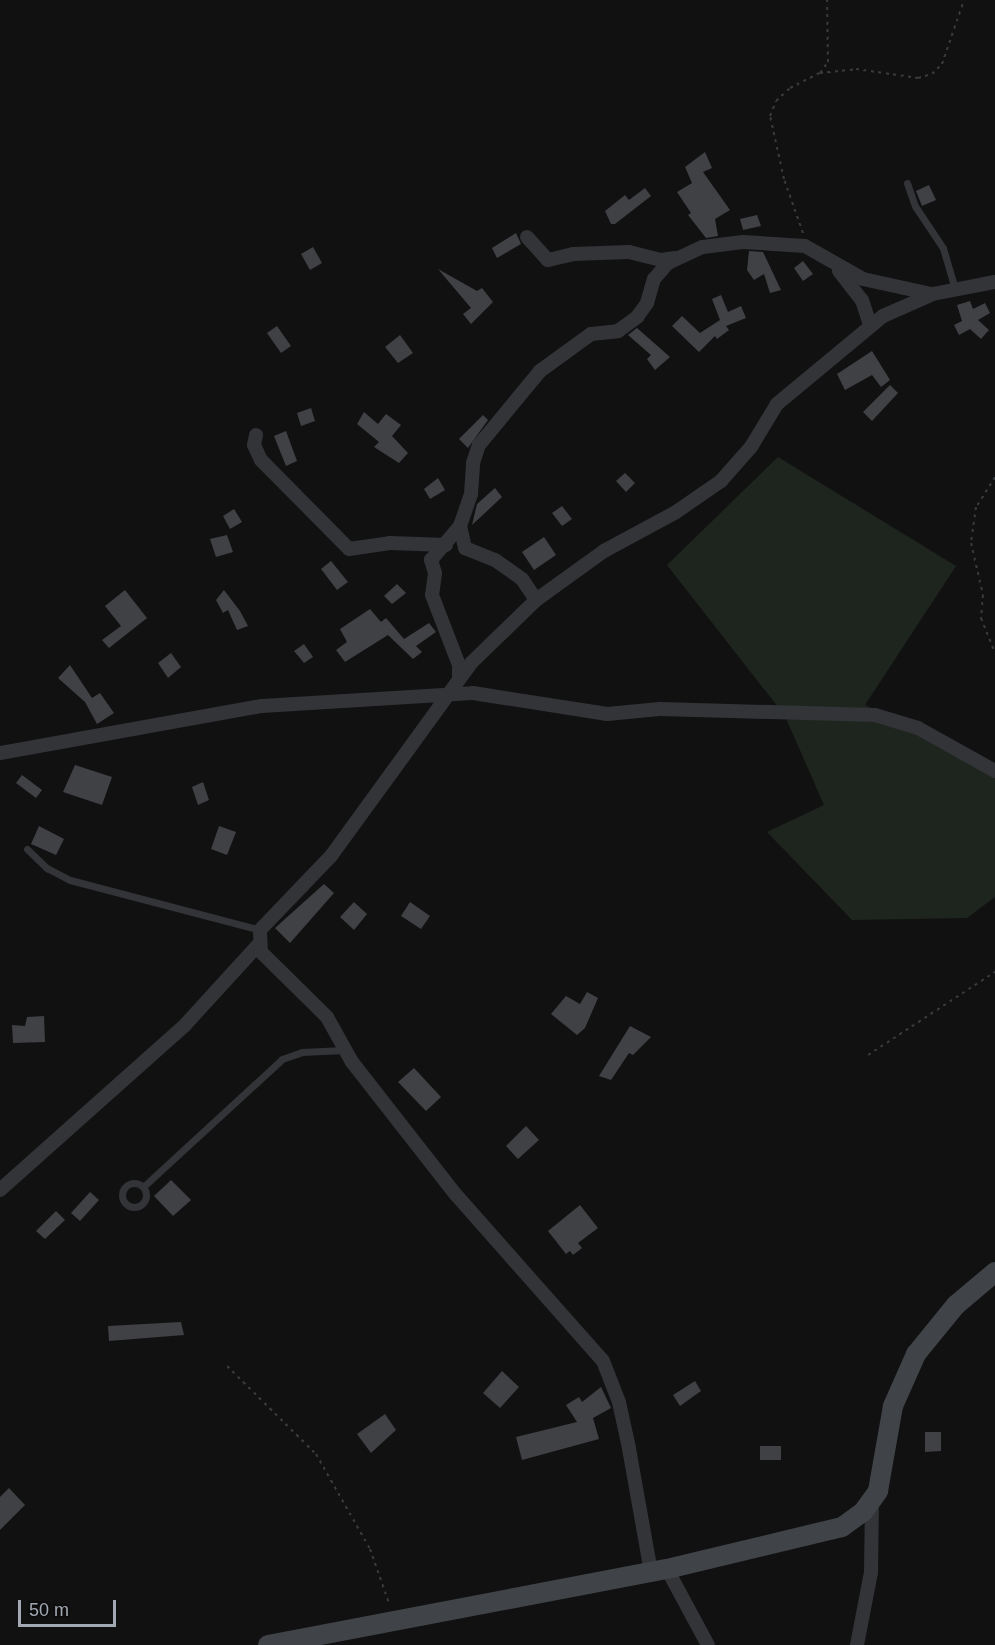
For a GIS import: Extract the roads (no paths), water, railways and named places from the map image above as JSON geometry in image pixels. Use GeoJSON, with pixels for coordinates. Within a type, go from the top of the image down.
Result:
{"type":"FeatureCollection","features":[{"type":"Feature","properties":{"kind":"street"},"geometry":{"type":"LineString","coordinates":[[527,237],[549,260],[573,254],[629,252],[661,260],[675,258]]}},
{"type":"Feature","properties":{"kind":"street"},"geometry":{"type":"LineString","coordinates":[[459,677],[459,665],[431,588],[435,573],[432,556],[446,545],[460,526],[471,494],[475,453],[484,437],[540,372],[591,334],[618,331],[631,322],[647,303],[659,271],[675,258],[694,249],[743,242],[805,246],[820,254],[832,264],[862,300],[870,325]]}},
{"type":"Feature","properties":{"kind":"street"},"geometry":{"type":"LineString","coordinates":[[832,264],[864,279],[933,294]]}},
{"type":"Feature","properties":{"kind":"street"},"geometry":{"type":"LineString","coordinates":[[0,1190],[185,1025],[258,945],[260,930],[331,856],[459,677],[536,600],[604,551],[676,512],[721,481],[751,447],[777,404],[870,325],[896,307],[933,294],[995,282]]}},
{"type":"Feature","properties":{"kind":"street"},"geometry":{"type":"LineString","coordinates":[[256,435],[254,445],[261,460],[349,549],[390,543],[446,545]]}},
{"type":"Feature","properties":{"kind":"street"},"geometry":{"type":"LineString","coordinates":[[460,526],[465,548],[495,560],[522,579],[536,600]]}},
{"type":"Feature","properties":{"kind":"street"},"geometry":{"type":"LineString","coordinates":[[0,753],[262,706],[446,694],[523,698],[607,714],[660,708],[875,715],[918,728],[995,771]]}},
{"type":"Feature","properties":{"kind":"street"},"geometry":{"type":"LineString","coordinates":[[258,945],[266,958],[327,1017],[344,1050],[456,1196],[603,1361],[629,1448],[659,1571],[708,1645]]}},
{"type":"Feature","properties":{"kind":"street"},"geometry":{"type":"LineString","coordinates":[[268,1645],[394,1624],[659,1571],[842,1527],[872,1503],[878,1491],[893,1406],[906,1370],[941,1321],[995,1272]]}},
{"type":"Feature","properties":{"kind":"street"},"geometry":{"type":"LineString","coordinates":[[857,1645],[871,1572],[872,1503]]}},
{"type":"Feature","properties":{"kind":"lane"},"geometry":{"type":"LineString","coordinates":[[907,183],[915,206],[943,248],[955,289]]}},
{"type":"Feature","properties":{"kind":"lane"},"geometry":{"type":"LineString","coordinates":[[27,849],[47,868],[70,880],[260,930]]}},
{"type":"Feature","properties":{"kind":"lane"},"geometry":{"type":"LineString","coordinates":[[143,1187],[282,1059],[302,1052],[344,1050]]}}]}
